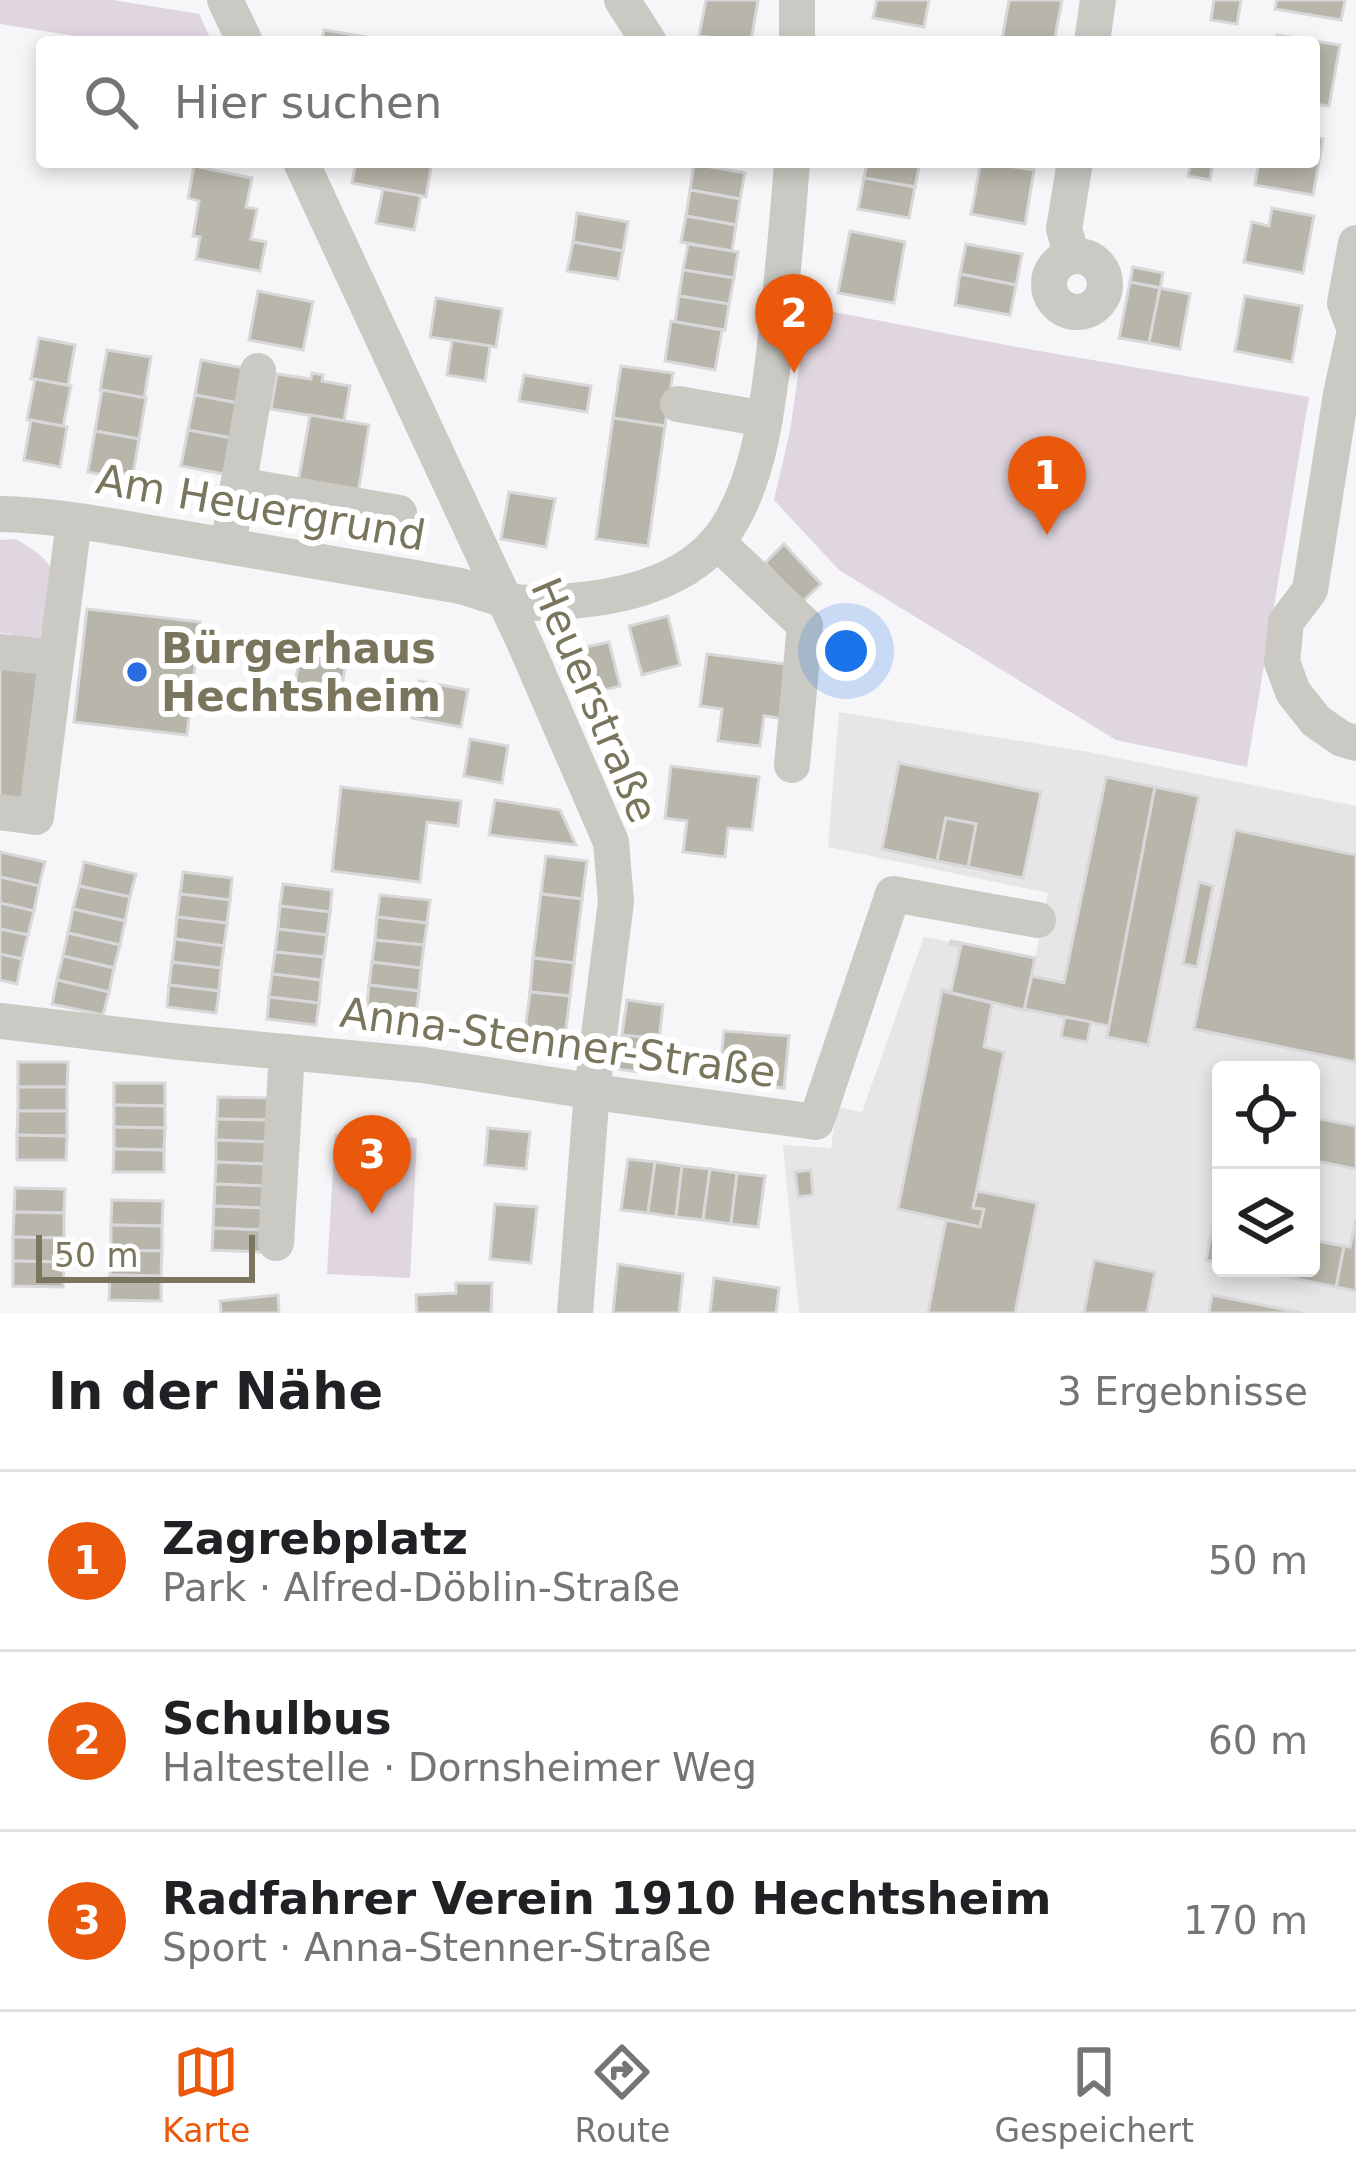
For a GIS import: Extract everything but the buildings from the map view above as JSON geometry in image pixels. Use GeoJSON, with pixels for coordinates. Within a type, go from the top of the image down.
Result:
{"type":"FeatureCollection","features":[{"type":"Feature","properties":{"kind":"street"},"geometry":{"type":"LineString","coordinates":[[225,0],[242,36]]}},
{"type":"Feature","properties":{"kind":"street"},"geometry":{"type":"LineString","coordinates":[[622,0],[645,36]]}},
{"type":"Feature","properties":{"kind":"street"},"geometry":{"type":"LineString","coordinates":[[797,0],[797,36]]}},
{"type":"Feature","properties":{"kind":"street"},"geometry":{"type":"LineString","coordinates":[[1093,36],[1098,0]]}},
{"type":"Feature","properties":{"kind":"street","name":"Heuerstraße"},"geometry":{"type":"LineString","coordinates":[[304,168],[611,842],[616,902],[592,1090],[575,1313]]}},
{"type":"Feature","properties":{"kind":"street"},"geometry":{"type":"LineString","coordinates":[[792,168],[765,419],[745,493],[717,542],[805,625],[792,765]]}},
{"type":"Feature","properties":{"kind":"street"},"geometry":{"type":"LineString","coordinates":[[1072,256],[1064,229],[1074,168]]}},
{"type":"Feature","properties":{"kind":"street"},"geometry":{"type":"LineString","coordinates":[[1356,243],[1345,303],[1355,330],[1310,590],[1286,622],[1282,662],[1293,692],[1316,721],[1356,743]]}},
{"type":"Feature","properties":{"kind":"street"},"geometry":{"type":"LineString","coordinates":[[228,546],[258,371]]}},
{"type":"Feature","properties":{"kind":"street"},"geometry":{"type":"LineString","coordinates":[[678,404],[765,419]]}},
{"type":"Feature","properties":{"kind":"street"},"geometry":{"type":"LineString","coordinates":[[238,485],[399,513]]}},
{"type":"Feature","properties":{"kind":"street","name":"Am Heuergrund"},"geometry":{"type":"LineString","coordinates":[[0,514],[40,515],[228,546],[460,586],[505,601],[568,601],[626,594],[670,577],[717,542]]}},
{"type":"Feature","properties":{"kind":"street"},"geometry":{"type":"LineString","coordinates":[[0,812],[36,817],[74,521]]}},
{"type":"Feature","properties":{"kind":"street"},"geometry":{"type":"LineString","coordinates":[[0,652],[54,658]]}},
{"type":"Feature","properties":{"kind":"street","name":"Anna-Stenner-Straße"},"geometry":{"type":"LineString","coordinates":[[0,1021],[423,1065],[816,1122],[893,893],[1038,920]]}},
{"type":"Feature","properties":{"kind":"street","name":"Anna-Stenner-Straße"},"geometry":{"type":"LineString","coordinates":[[276,1243],[287,1052]]}},
{"type":"Feature","properties":{"kind":"shaded area"},"geometry":{"type":"Polygon","coordinates":[[[0,0],[113,0],[199,14],[209,36],[75,36],[0,24],[0,0]]]}},
{"type":"Feature","properties":{"kind":"shaded area"},"geometry":{"type":"Polygon","coordinates":[[[808,307],[1309,397],[1247,767],[1116,740],[839,570],[774,500],[790,431],[808,307]]]}},
{"type":"Feature","properties":{"kind":"shaded area"},"geometry":{"type":"Polygon","coordinates":[[[15,539],[42,557],[57,585],[56,628],[38,644],[10,641],[11,634],[0,633],[0,540],[15,539]]]}},
{"type":"Feature","properties":{"kind":"shaded area"},"geometry":{"type":"Polygon","coordinates":[[[839,712],[1089,752],[1356,806],[1356,1313],[799,1313],[783,1145],[831,1148],[837,1107],[862,1112],[924,937],[1035,958],[1048,893],[828,847],[839,712]]]}},
{"type":"Feature","properties":{"kind":"shaded area"},"geometry":{"type":"Polygon","coordinates":[[[335,1134],[417,1138],[410,1278],[327,1274],[335,1134]]]}},
{"type":"Feature","properties":{"kind":"place","name":"Schulbus"},"geometry":{"type":"Point","coordinates":[794,373]}},
{"type":"Feature","properties":{"kind":"place","name":"Zagrebplatz"},"geometry":{"type":"Point","coordinates":[1047,535]}},
{"type":"Feature","properties":{"kind":"place","name":"Bürgerhaus Hechtsheim"},"geometry":{"type":"Point","coordinates":[137,672]}},
{"type":"Feature","properties":{"kind":"place","name":"Radfahrer Verein 1910 Hechtsheim"},"geometry":{"type":"Point","coordinates":[372,1214]}}]}
